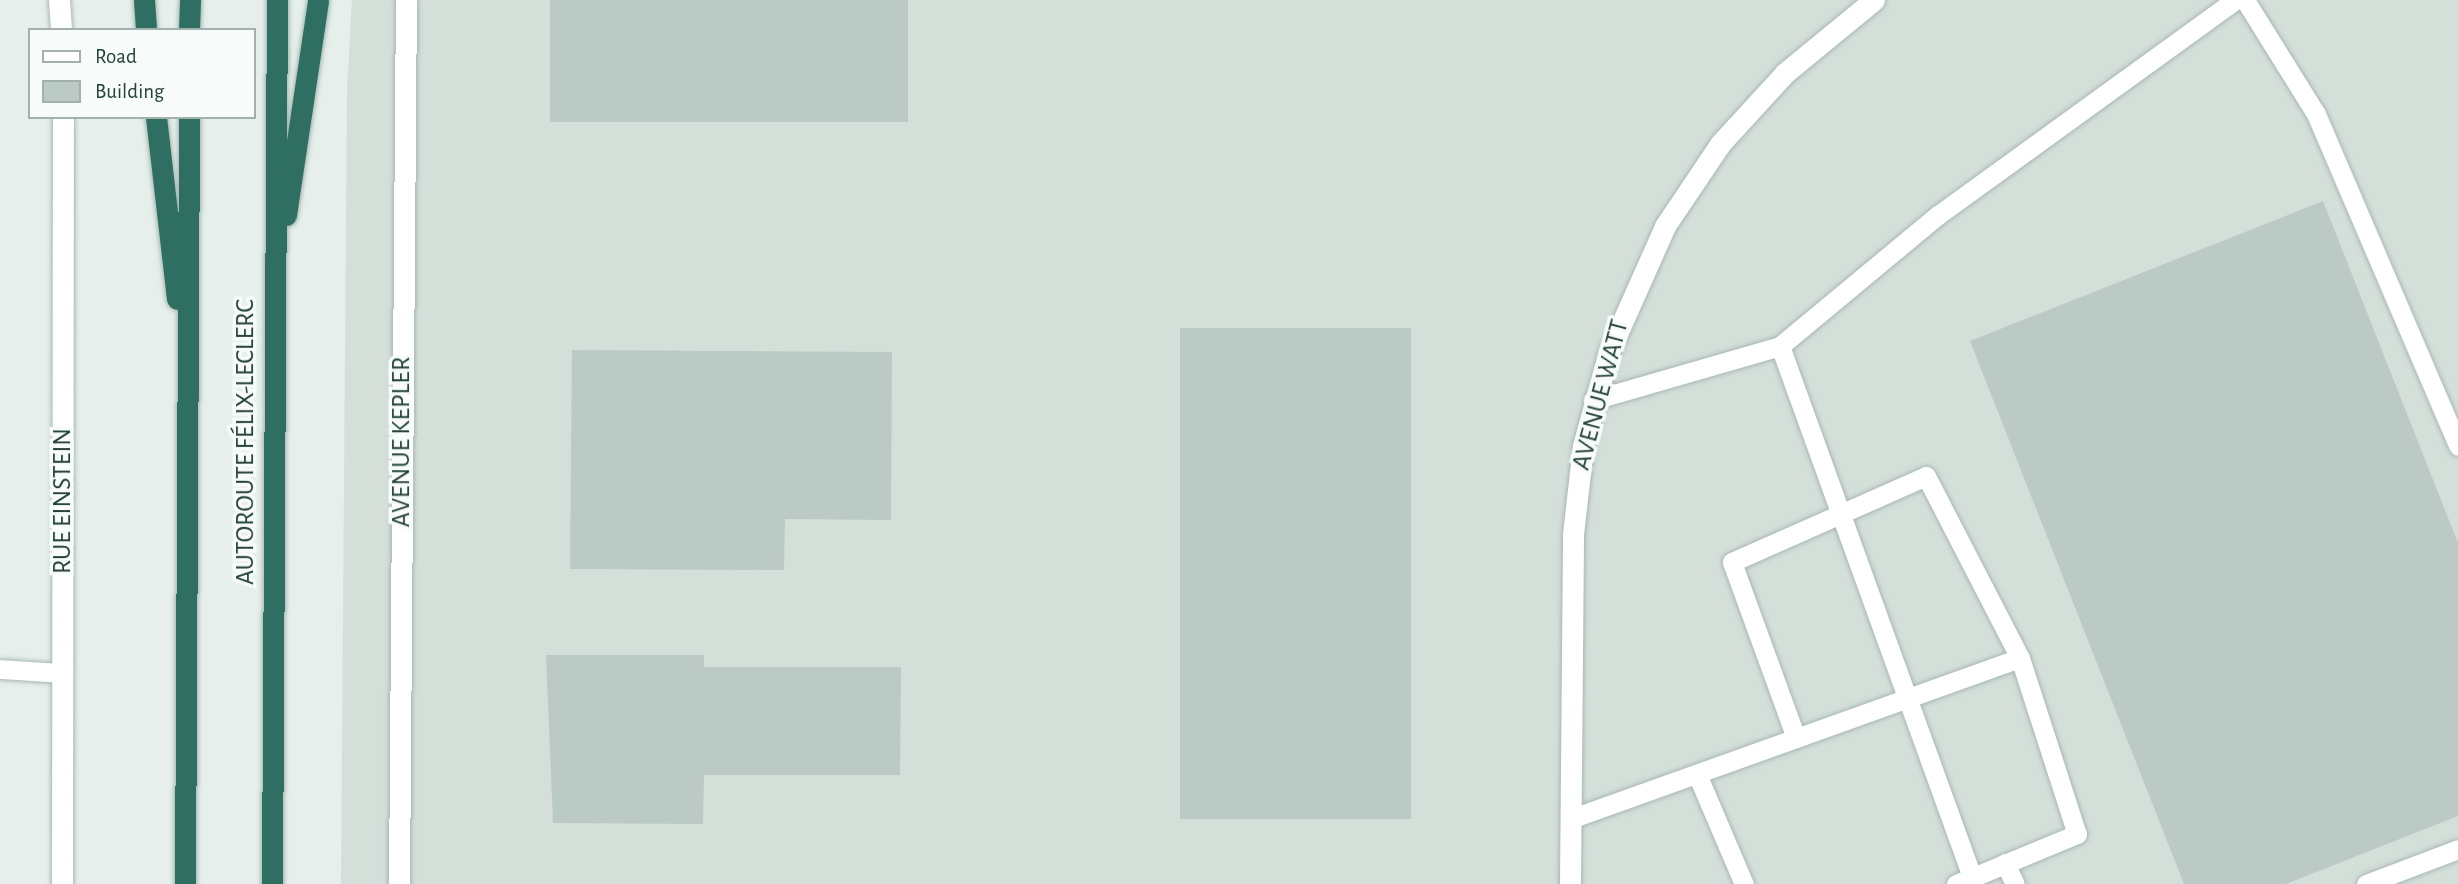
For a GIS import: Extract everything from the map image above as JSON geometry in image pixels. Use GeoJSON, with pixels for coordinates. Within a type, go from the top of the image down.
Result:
{"type":"FeatureCollection","features":[{"type":"Feature","properties":{"kind":"highway"},"geometry":{"type":"LineString","coordinates":[[144,0],[146,28]]}},
{"type":"Feature","properties":{"kind":"highway"},"geometry":{"type":"LineString","coordinates":[[190,0],[190,28]]}},
{"type":"Feature","properties":{"kind":"highway","name":"AUTOROUTE FÉLIX-LECLERC"},"geometry":{"type":"LineString","coordinates":[[272,884],[277,0]]}},
{"type":"Feature","properties":{"kind":"highway"},"geometry":{"type":"LineString","coordinates":[[275,289],[318,0]]}},
{"type":"Feature","properties":{"kind":"highway"},"geometry":{"type":"LineString","coordinates":[[156,119],[187,395]]}},
{"type":"Feature","properties":{"kind":"highway"},"geometry":{"type":"LineString","coordinates":[[185,884],[189,119]]}},
{"type":"Feature","properties":{"kind":"street"},"geometry":{"type":"LineString","coordinates":[[59,0],[61,28]]}},
{"type":"Feature","properties":{"kind":"street","name":"AVENUE KEPLER"},"geometry":{"type":"LineString","coordinates":[[399,884],[406,0]]}},
{"type":"Feature","properties":{"kind":"street","name":"AVENUE WATT"},"geometry":{"type":"LineString","coordinates":[[1570,884],[1573,534],[1593,400],[1626,305],[1693,182],[1785,73],[1874,0]]}},
{"type":"Feature","properties":{"kind":"street","name":"RUE EINSTEIN"},"geometry":{"type":"LineString","coordinates":[[62,884],[63,119]]}},
{"type":"Feature","properties":{"kind":"lane"},"geometry":{"type":"LineString","coordinates":[[1593,400],[1780,346],[1938,215],[2235,0]]}},
{"type":"Feature","properties":{"kind":"lane"},"geometry":{"type":"LineString","coordinates":[[2245,0],[2316,114],[2458,446]]}},
{"type":"Feature","properties":{"kind":"lane"},"geometry":{"type":"LineString","coordinates":[[1780,346],[1838,512],[1907,699],[1964,881],[2077,834],[2020,659],[1926,476],[1838,512],[1732,562],[1796,738]]}},
{"type":"Feature","properties":{"kind":"lane"},"geometry":{"type":"LineString","coordinates":[[1570,819],[2020,659]]}},
{"type":"Feature","properties":{"kind":"lane"},"geometry":{"type":"LineString","coordinates":[[0,669],[62,673]]}},
{"type":"Feature","properties":{"kind":"lane"},"geometry":{"type":"LineString","coordinates":[[1697,774],[1744,884]]}},
{"type":"Feature","properties":{"kind":"lane"},"geometry":{"type":"LineString","coordinates":[[2366,884],[2458,849]]}},
{"type":"Feature","properties":{"kind":"lane"},"geometry":{"type":"LineString","coordinates":[[2005,863],[2014,884]]}},
{"type":"Feature","properties":{"kind":"shaded area"},"geometry":{"type":"Polygon","coordinates":[[[352,0],[2458,0],[2458,884],[341,884],[347,90],[352,0]]]}},
{"type":"Feature","properties":{"kind":"building"},"geometry":{"type":"Polygon","coordinates":[[[550,0],[908,0],[908,122],[550,122],[550,0]]]}},
{"type":"Feature","properties":{"kind":"building"},"geometry":{"type":"Polygon","coordinates":[[[2323,201],[2458,543],[2458,816],[2286,884],[2184,884],[1970,341],[2323,201]]]}},
{"type":"Feature","properties":{"kind":"building"},"geometry":{"type":"Polygon","coordinates":[[[1180,328],[1411,328],[1411,819],[1180,819],[1180,328]]]}},
{"type":"Feature","properties":{"kind":"building"},"geometry":{"type":"Polygon","coordinates":[[[572,350],[892,352],[891,520],[785,519],[784,570],[570,569],[572,350]]]}},
{"type":"Feature","properties":{"kind":"building"},"geometry":{"type":"Polygon","coordinates":[[[546,655],[704,655],[704,667],[901,667],[900,775],[704,775],[703,824],[553,823],[546,655]]]}}]}
